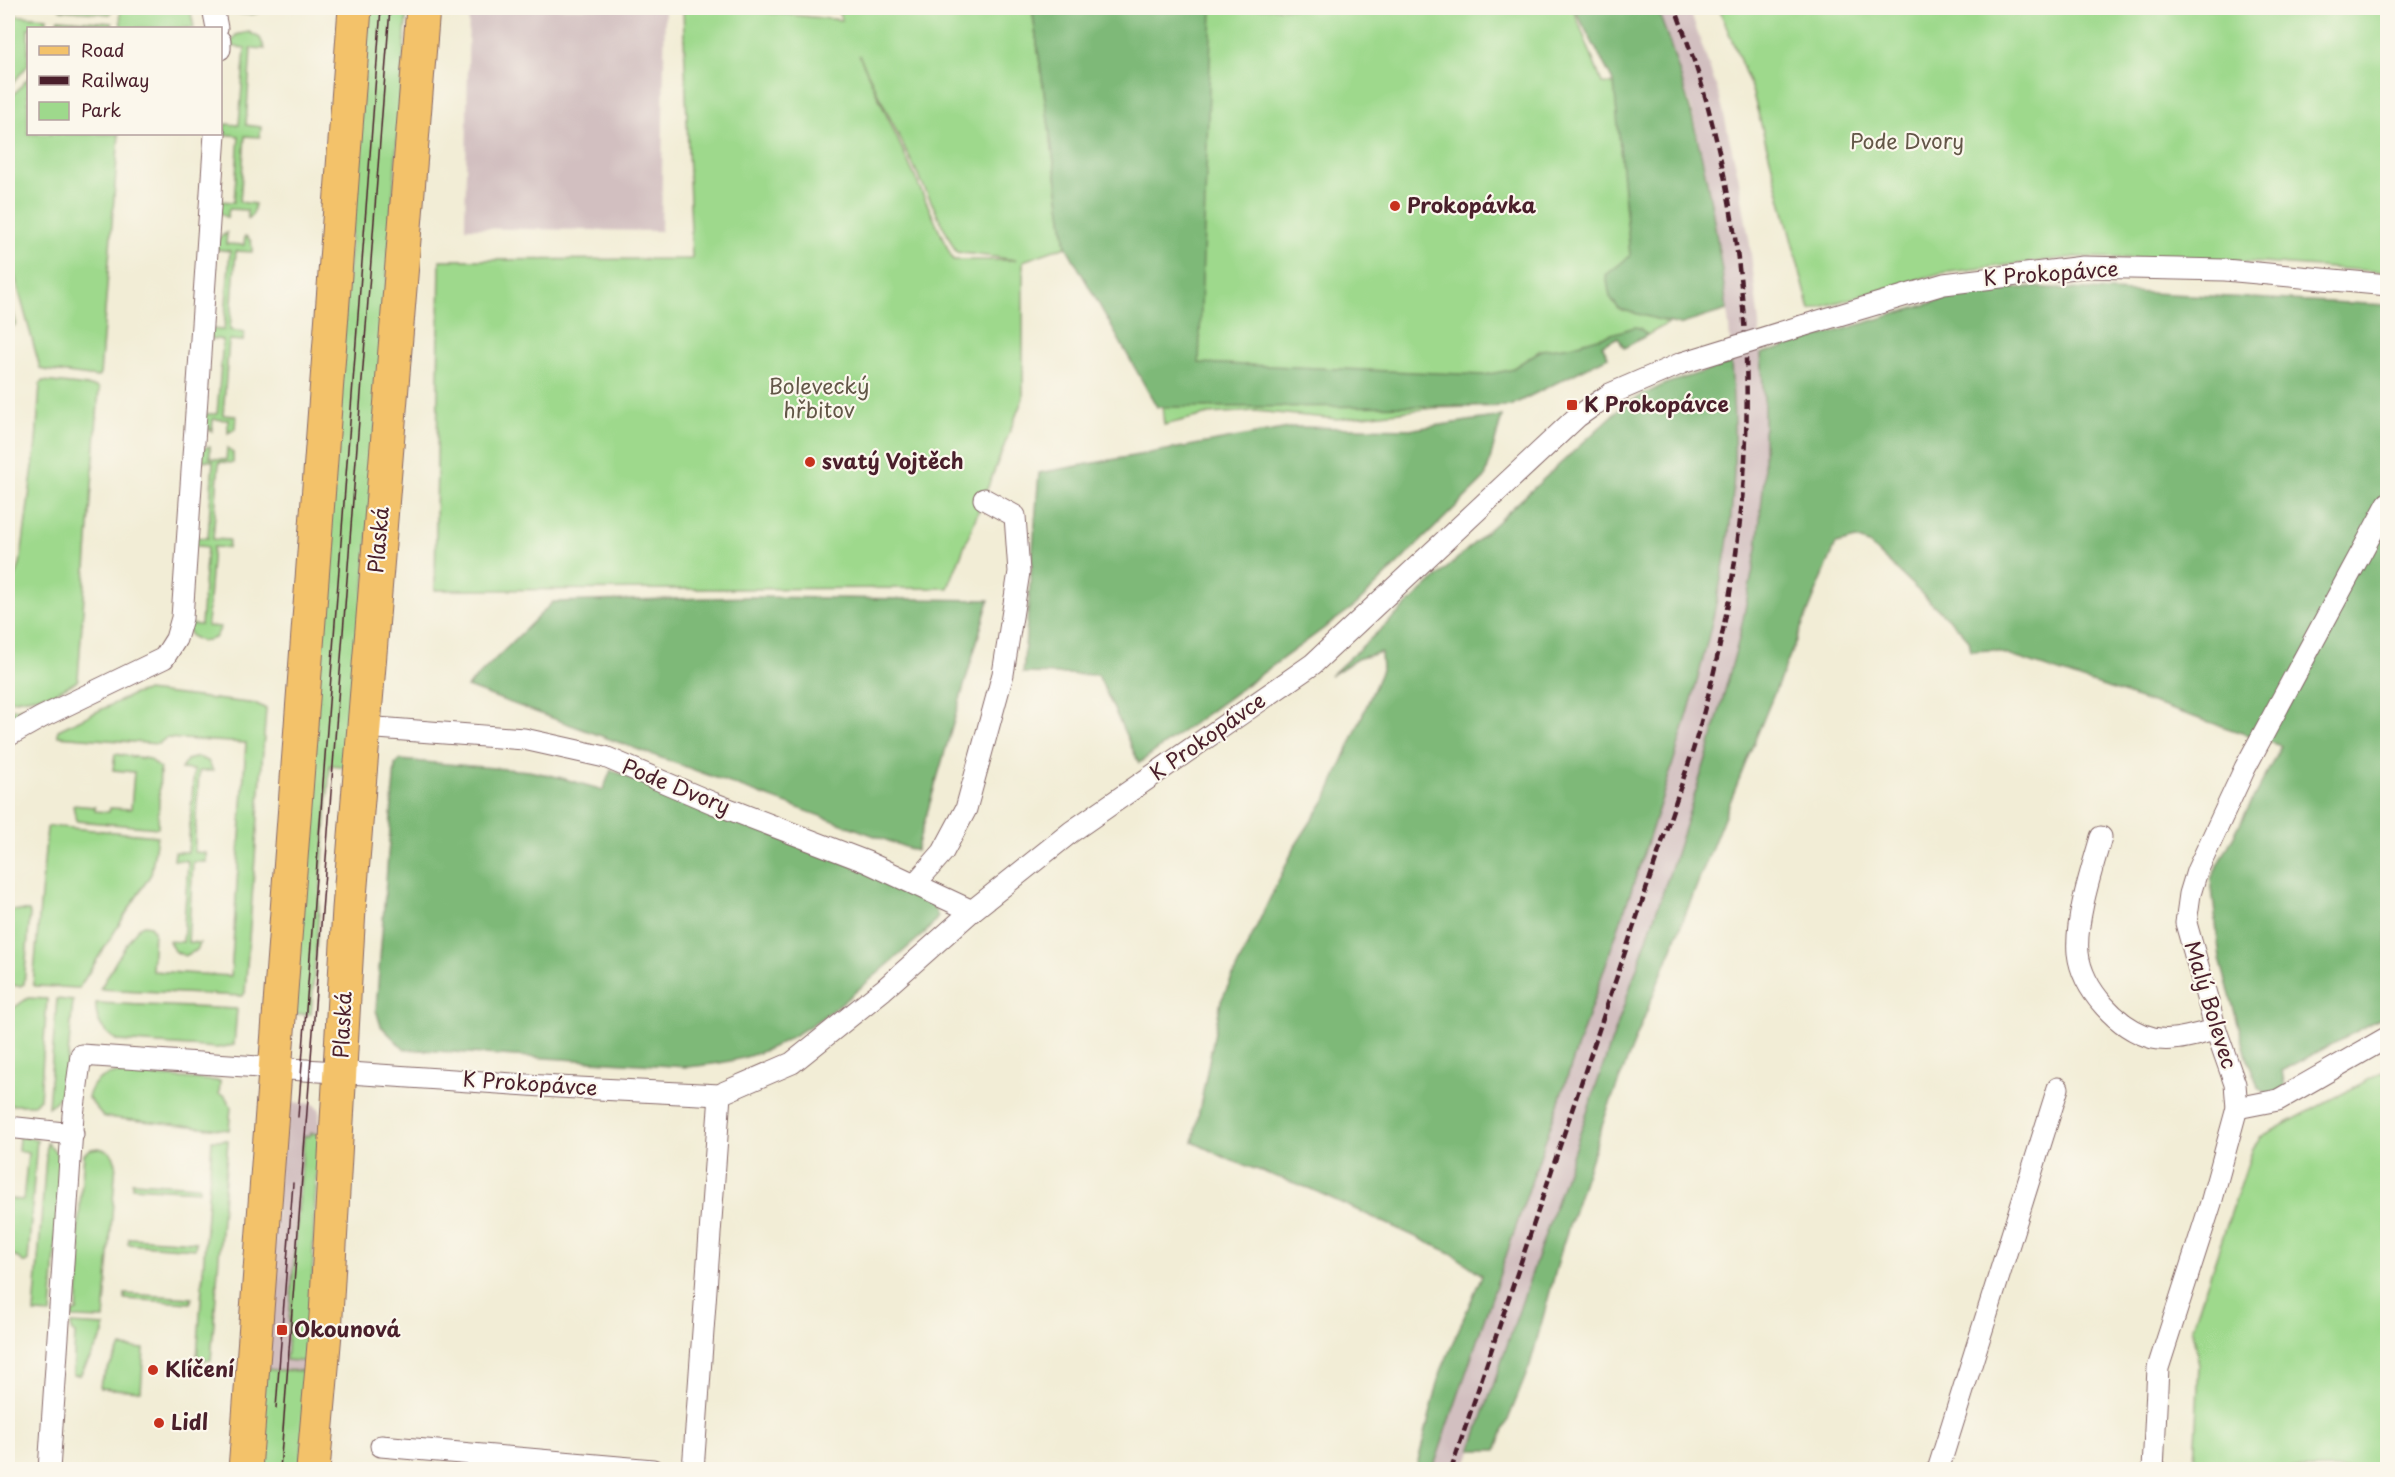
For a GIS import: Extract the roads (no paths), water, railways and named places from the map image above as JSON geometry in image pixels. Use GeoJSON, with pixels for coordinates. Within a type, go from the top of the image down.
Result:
{"type":"FeatureCollection","features":[{"type":"Feature","properties":{"kind":"main road"},"geometry":{"type":"LineString","coordinates":[[245,1470],[276,1067],[298,730],[355,8]]}},
{"type":"Feature","properties":{"kind":"main road","name":"Plaská"},"geometry":{"type":"LineString","coordinates":[[313,1470],[324,1333],[349,909],[423,8]]}},
{"type":"Feature","properties":{"kind":"street"},"geometry":{"type":"LineString","coordinates":[[213,8],[217,27]]}},
{"type":"Feature","properties":{"kind":"street"},"geometry":{"type":"LineString","coordinates":[[8,736],[164,657],[176,639],[182,618],[215,135]]}},
{"type":"Feature","properties":{"kind":"street","name":"K Prokopávce"},"geometry":{"type":"LineString","coordinates":[[340,1073],[720,1095],[792,1063],[883,990],[972,911],[1071,832],[1313,664],[1577,417],[1610,394],[1682,363],[1944,284],[2083,267],[2225,270],[2388,285]]}},
{"type":"Feature","properties":{"kind":"street"},"geometry":{"type":"LineString","coordinates":[[915,884],[943,852],[966,809],[1003,674],[1019,572],[1015,516],[984,499]]}},
{"type":"Feature","properties":{"kind":"street","name":"Malý Bolevec"},"geometry":{"type":"LineString","coordinates":[[2153,1470],[2158,1368],[2211,1203],[2238,1108],[2235,1084],[2216,1030],[2186,923],[2190,894],[2197,871],[2245,768],[2388,504]]}},
{"type":"Feature","properties":{"kind":"street","name":"Pode Dvory"},"geometry":{"type":"LineString","coordinates":[[363,727],[524,739],[605,757],[713,803],[867,862],[972,911]]}},
{"type":"Feature","properties":{"kind":"street"},"geometry":{"type":"LineString","coordinates":[[2101,837],[2081,921],[2078,950],[2081,968],[2095,993],[2114,1015],[2134,1031],[2154,1038],[2177,1039],[2216,1030]]}},
{"type":"Feature","properties":{"kind":"street"},"geometry":{"type":"LineString","coordinates":[[2238,1108],[2278,1100],[2388,1037]]}},
{"type":"Feature","properties":{"kind":"street","name":"Plaská"},"geometry":{"type":"LineString","coordinates":[[48,1470],[73,1115],[81,1055],[340,1073]]}},
{"type":"Feature","properties":{"kind":"street"},"geometry":{"type":"LineString","coordinates":[[1938,1470],[2058,1088]]}},
{"type":"Feature","properties":{"kind":"street"},"geometry":{"type":"LineString","coordinates":[[693,1470],[720,1095]]}},
{"type":"Feature","properties":{"kind":"street"},"geometry":{"type":"LineString","coordinates":[[8,1127],[73,1134]]}},
{"type":"Feature","properties":{"kind":"street"},"geometry":{"type":"LineString","coordinates":[[381,1446],[653,1470]]}},
{"type":"Feature","properties":{"kind":"tram line"},"geometry":{"type":"LineString","coordinates":[[298,1117],[381,8]]}},
{"type":"Feature","properties":{"kind":"tram line"},"geometry":{"type":"LineString","coordinates":[[280,1470],[390,8]]}},
{"type":"Feature","properties":{"kind":"tram line"},"geometry":{"type":"LineString","coordinates":[[276,1408],[293,1183]]}},
{"type":"Feature","properties":{"kind":"railway"},"geometry":{"type":"LineString","coordinates":[[1451,1470],[1693,750],[1714,670],[1730,589],[1741,509],[1746,429],[1746,349],[1739,269],[1727,188],[1708,107],[1675,8]]}},
{"type":"Feature","properties":{"kind":"place","name":"Prokopávka"},"geometry":{"type":"Point","coordinates":[1395,206]}},
{"type":"Feature","properties":{"kind":"place","name":"K Prokopávce"},"geometry":{"type":"Point","coordinates":[1572,405]}},
{"type":"Feature","properties":{"kind":"place","name":"svatý Vojtěch"},"geometry":{"type":"Point","coordinates":[810,462]}},
{"type":"Feature","properties":{"kind":"place","name":"Okounová"},"geometry":{"type":"Point","coordinates":[282,1330]}},
{"type":"Feature","properties":{"kind":"place","name":"Klíčení"},"geometry":{"type":"Point","coordinates":[153,1370]}},
{"type":"Feature","properties":{"kind":"place","name":"Lidl"},"geometry":{"type":"Point","coordinates":[159,1423]}},
{"type":"Feature","properties":{"kind":"park label","name":"Bolevecký hřbitov"},"geometry":{"type":"Point","coordinates":[819,399]}}]}
